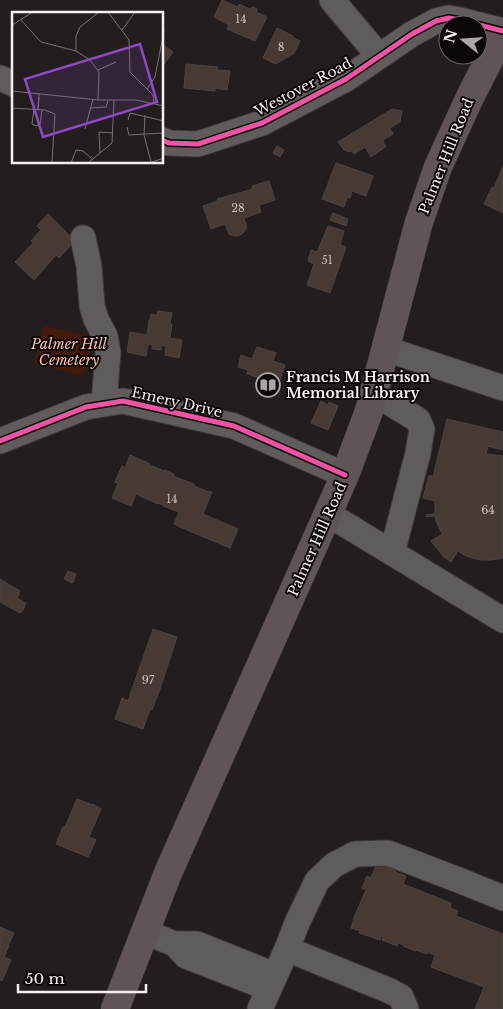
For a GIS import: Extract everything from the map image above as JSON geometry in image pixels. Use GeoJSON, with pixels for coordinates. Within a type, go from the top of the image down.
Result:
{"type":"FeatureCollection","features":[{"type":"Feature","properties":{"kind":"main road","name":"Palmer Hill Road"},"geometry":{"type":"LineString","coordinates":[[115,1009],[172,864],[345,475],[369,411],[419,222],[438,167],[470,97],[503,32]]}},
{"type":"Feature","properties":{"kind":"street"},"geometry":{"type":"LineString","coordinates":[[332,0],[379,56]]}},
{"type":"Feature","properties":{"kind":"street","name":"Westover Road"},"geometry":{"type":"LineString","coordinates":[[164,141],[169,143],[198,144],[262,123],[346,79],[412,34],[436,21],[449,18],[503,32]]}},
{"type":"Feature","properties":{"kind":"street"},"geometry":{"type":"LineString","coordinates":[[0,78],[12,83]]}},
{"type":"Feature","properties":{"kind":"street"},"geometry":{"type":"LineString","coordinates":[[83,238],[89,266],[92,306],[105,336],[108,352],[104,404]]}},
{"type":"Feature","properties":{"kind":"street"},"geometry":{"type":"LineString","coordinates":[[386,349],[503,388]]}},
{"type":"Feature","properties":{"kind":"street"},"geometry":{"type":"LineString","coordinates":[[374,393],[418,420],[422,429],[418,453],[392,553]]}},
{"type":"Feature","properties":{"kind":"street","name":"Emery Drive"},"geometry":{"type":"LineString","coordinates":[[0,441],[86,408],[124,400],[234,426],[345,475]]}},
{"type":"Feature","properties":{"kind":"street"},"geometry":{"type":"LineString","coordinates":[[328,514],[503,620]]}},
{"type":"Feature","properties":{"kind":"street"},"geometry":{"type":"LineString","coordinates":[[260,1009],[317,881],[334,865],[355,854],[388,854],[503,898]]}},
{"type":"Feature","properties":{"kind":"street"},"geometry":{"type":"LineString","coordinates":[[144,932],[175,944],[186,956],[258,984],[272,981]]}},
{"type":"Feature","properties":{"kind":"street"},"geometry":{"type":"LineString","coordinates":[[287,949],[390,991],[400,997],[406,1009]]}},
{"type":"Feature","properties":{"kind":"green space","name":"Palmer Hill Cemetery"},"geometry":{"type":"Polygon","coordinates":[[[44,326],[95,337],[83,376],[34,363],[44,326]]]}},
{"type":"Feature","properties":{"kind":"building"},"geometry":{"type":"Polygon","coordinates":[[[222,0],[238,7],[239,4],[250,9],[252,7],[257,9],[256,12],[267,17],[255,41],[227,29],[229,25],[214,17],[222,0]]]}},
{"type":"Feature","properties":{"kind":"building"},"geometry":{"type":"Polygon","coordinates":[[[277,28],[300,41],[294,53],[276,64],[263,58],[277,28]]]}},
{"type":"Feature","properties":{"kind":"building"},"geometry":{"type":"Polygon","coordinates":[[[164,45],[173,52],[164,64],[164,45]]]}},
{"type":"Feature","properties":{"kind":"building"},"geometry":{"type":"Polygon","coordinates":[[[186,64],[218,67],[217,70],[230,71],[227,90],[215,88],[215,91],[184,88],[186,64]]]}},
{"type":"Feature","properties":{"kind":"building"},"geometry":{"type":"Polygon","coordinates":[[[392,109],[402,111],[400,122],[390,128],[393,134],[383,140],[386,146],[371,157],[365,147],[354,154],[351,151],[344,150],[338,142],[392,109]]]}},
{"type":"Feature","properties":{"kind":"building"},"geometry":{"type":"Polygon","coordinates":[[[277,146],[284,150],[280,157],[273,153],[277,146]]]}},
{"type":"Feature","properties":{"kind":"building"},"geometry":{"type":"Polygon","coordinates":[[[336,163],[373,176],[366,196],[352,191],[350,198],[347,197],[344,207],[322,199],[336,163]]]}},
{"type":"Feature","properties":{"kind":"building"},"geometry":{"type":"Polygon","coordinates":[[[503,166],[503,213],[484,204],[492,187],[494,188],[503,166]]]}},
{"type":"Feature","properties":{"kind":"building"},"geometry":{"type":"Polygon","coordinates":[[[269,181],[275,200],[259,205],[261,212],[244,218],[247,228],[242,234],[237,236],[229,234],[225,224],[211,229],[203,206],[218,201],[217,199],[253,189],[252,186],[269,181]]]}},
{"type":"Feature","properties":{"kind":"building"},"geometry":{"type":"Polygon","coordinates":[[[333,213],[348,219],[346,226],[330,220],[333,213]]]}},
{"type":"Feature","properties":{"kind":"building"},"geometry":{"type":"Polygon","coordinates":[[[48,214],[75,241],[59,258],[56,255],[34,280],[15,262],[33,243],[31,241],[41,230],[37,226],[48,214]]]}},
{"type":"Feature","properties":{"kind":"building"},"geometry":{"type":"Polygon","coordinates":[[[328,226],[344,231],[340,245],[346,247],[330,293],[307,285],[314,264],[308,261],[311,250],[317,252],[328,226]]]}},
{"type":"Feature","properties":{"kind":"building"},"geometry":{"type":"Polygon","coordinates":[[[158,311],[172,313],[170,338],[182,340],[179,358],[165,355],[166,346],[161,346],[161,350],[152,349],[152,344],[148,344],[146,356],[127,352],[130,332],[147,335],[151,314],[157,315],[158,311]]]}},
{"type":"Feature","properties":{"kind":"building"},"geometry":{"type":"Polygon","coordinates":[[[257,347],[276,353],[273,361],[285,365],[278,385],[247,374],[248,370],[238,367],[241,355],[252,359],[257,347]]]}},
{"type":"Feature","properties":{"kind":"building"},"geometry":{"type":"Polygon","coordinates":[[[321,401],[328,405],[329,402],[338,406],[328,430],[311,423],[321,401]]]}},
{"type":"Feature","properties":{"kind":"building"},"geometry":{"type":"Polygon","coordinates":[[[447,419],[503,432],[502,450],[488,446],[486,454],[503,456],[503,558],[480,560],[466,556],[458,551],[451,562],[443,556],[431,541],[442,534],[435,516],[426,517],[426,515],[435,514],[435,501],[423,498],[429,475],[433,477],[447,419]]]}},
{"type":"Feature","properties":{"kind":"building"},"geometry":{"type":"Polygon","coordinates":[[[130,455],[174,474],[173,476],[194,484],[194,486],[212,492],[203,514],[238,529],[230,548],[185,529],[185,527],[184,529],[174,524],[179,512],[163,505],[136,494],[131,506],[112,498],[118,483],[115,482],[122,466],[125,468],[130,455]]]}},
{"type":"Feature","properties":{"kind":"building"},"geometry":{"type":"Polygon","coordinates":[[[68,571],[76,574],[73,583],[64,579],[68,571]]]}},
{"type":"Feature","properties":{"kind":"building"},"geometry":{"type":"Polygon","coordinates":[[[0,579],[20,591],[17,598],[26,603],[20,613],[0,602],[0,579]]]}},
{"type":"Feature","properties":{"kind":"building"},"geometry":{"type":"Polygon","coordinates":[[[153,629],[177,637],[160,689],[143,729],[115,719],[122,698],[128,701],[153,629]]]}},
{"type":"Feature","properties":{"kind":"building"},"geometry":{"type":"Polygon","coordinates":[[[77,799],[93,804],[101,809],[89,837],[96,840],[88,857],[56,844],[77,799]]]}},
{"type":"Feature","properties":{"kind":"building"},"geometry":{"type":"Polygon","coordinates":[[[377,863],[406,876],[403,884],[451,903],[450,908],[458,911],[456,916],[503,934],[503,1009],[475,1009],[484,987],[431,967],[435,955],[416,951],[398,943],[397,946],[382,940],[383,937],[381,936],[380,940],[359,933],[360,931],[351,928],[366,890],[362,888],[367,876],[371,878],[377,863]]]}},
{"type":"Feature","properties":{"kind":"building"},"geometry":{"type":"Polygon","coordinates":[[[0,927],[14,933],[4,957],[11,960],[2,981],[0,980],[0,927]]]}},
{"type":"Feature","properties":{"kind":"cycle path"},"geometry":{"type":"LineString","coordinates":[[164,141],[169,143],[198,144],[262,123],[346,79],[412,34],[436,21],[449,18],[503,31]]}},
{"type":"Feature","properties":{"kind":"cycle path"},"geometry":{"type":"LineString","coordinates":[[0,441],[86,407],[123,401],[234,426],[345,475]]}},
{"type":"Feature","properties":{"kind":"place","name":"Francis M Harrison Memorial Library"},"geometry":{"type":"Point","coordinates":[268,385]}}]}
